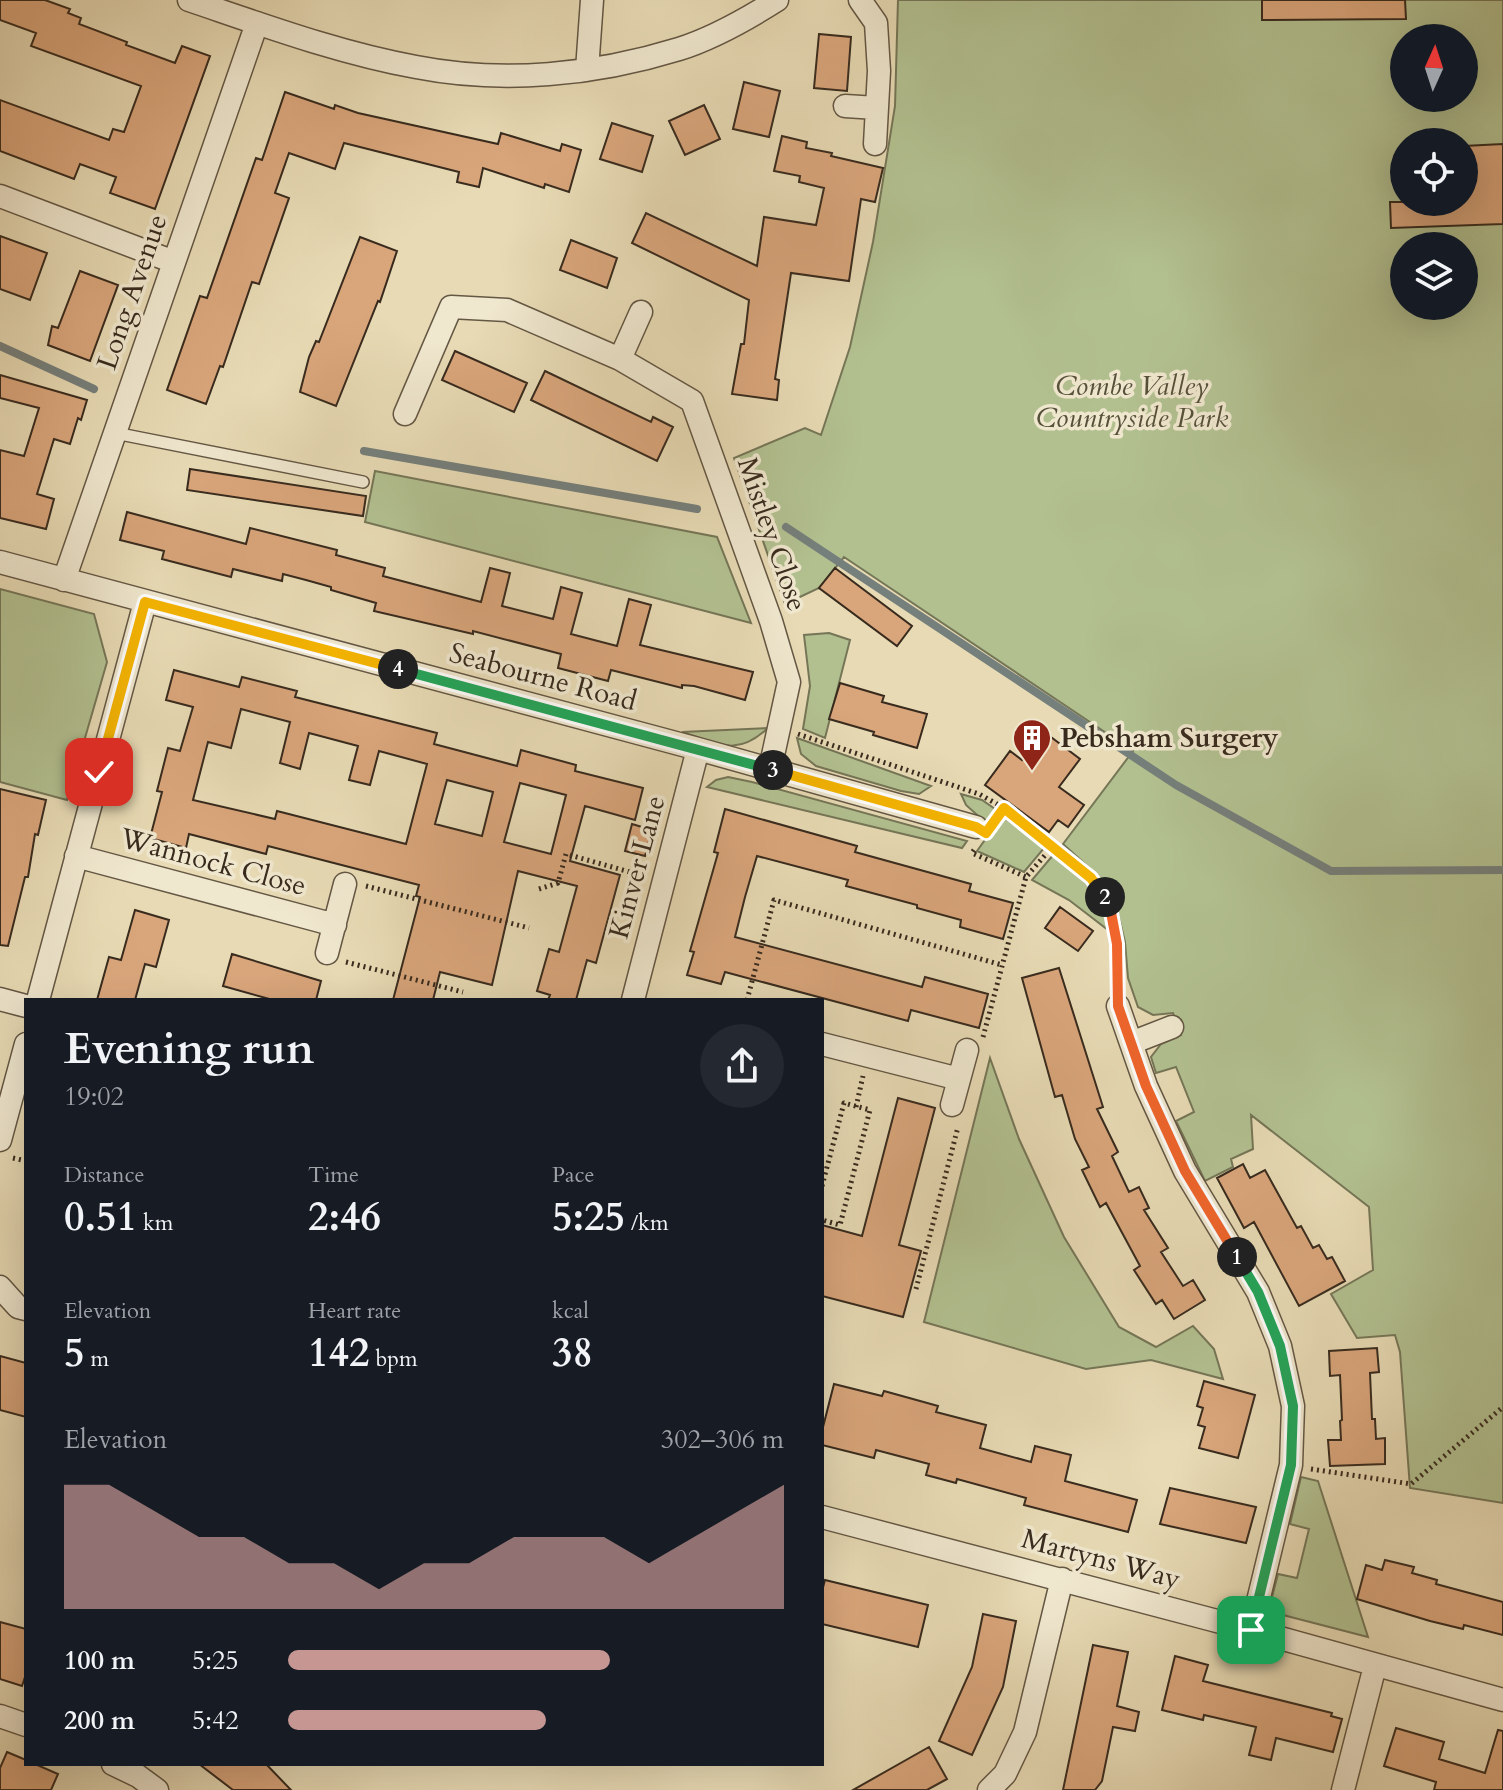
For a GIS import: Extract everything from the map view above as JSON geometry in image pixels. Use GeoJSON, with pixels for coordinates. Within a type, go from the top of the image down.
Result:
{"type":"FeatureCollection","features":[{"type":"Feature","properties":{"kind":"street"},"geometry":{"type":"LineString","coordinates":[[189,0],[370,58],[419,68],[516,77],[587,70],[681,48],[744,20],[777,0]]}},
{"type":"Feature","properties":{"kind":"street"},"geometry":{"type":"LineString","coordinates":[[587,70],[592,0]]}},
{"type":"Feature","properties":{"kind":"street"},"geometry":{"type":"LineString","coordinates":[[860,0],[876,23],[879,71],[875,144]]}},
{"type":"Feature","properties":{"kind":"street","name":"Long Avenue"},"geometry":{"type":"LineString","coordinates":[[64,580],[257,23]]}},
{"type":"Feature","properties":{"kind":"street"},"geometry":{"type":"LineString","coordinates":[[845,106],[877,108]]}},
{"type":"Feature","properties":{"kind":"street"},"geometry":{"type":"LineString","coordinates":[[0,196],[174,262]]}},
{"type":"Feature","properties":{"kind":"street","name":"Mistley Close"},"geometry":{"type":"LineString","coordinates":[[405,414],[451,307],[507,310],[620,359],[692,401],[771,621],[789,682],[770,769]]}},
{"type":"Feature","properties":{"kind":"street"},"geometry":{"type":"LineString","coordinates":[[620,359],[641,312]]}},
{"type":"Feature","properties":{"kind":"street","name":"Seabourne Road"},"geometry":{"type":"LineString","coordinates":[[0,562],[698,749],[981,830]]}},
{"type":"Feature","properties":{"kind":"street"},"geometry":{"type":"LineString","coordinates":[[39,998],[145,602]]}},
{"type":"Feature","properties":{"kind":"street","name":"Kinver Lane"},"geometry":{"type":"LineString","coordinates":[[640,998],[664,882],[698,749]]}},
{"type":"Feature","properties":{"kind":"street","name":"Wannock Close"},"geometry":{"type":"LineString","coordinates":[[76,856],[335,925]]}},
{"type":"Feature","properties":{"kind":"street","name":"Wannock Close"},"geometry":{"type":"LineString","coordinates":[[327,953],[345,884]]}},
{"type":"Feature","properties":{"kind":"street"},"geometry":{"type":"LineString","coordinates":[[0,999],[24,1005]]}},
{"type":"Feature","properties":{"kind":"street"},"geometry":{"type":"LineString","coordinates":[[1118,1006],[1146,1086],[1185,1171],[1258,1292],[1280,1346],[1293,1406],[1291,1465],[1251,1630]]}},
{"type":"Feature","properties":{"kind":"street"},"geometry":{"type":"LineString","coordinates":[[1131,1043],[1172,1027]]}},
{"type":"Feature","properties":{"kind":"street"},"geometry":{"type":"LineString","coordinates":[[824,1045],[959,1079]]}},
{"type":"Feature","properties":{"kind":"street"},"geometry":{"type":"LineString","coordinates":[[955,1116],[959,1079],[974,1047]]}},
{"type":"Feature","properties":{"kind":"street"},"geometry":{"type":"LineString","coordinates":[[0,1140],[24,1051]]}},
{"type":"Feature","properties":{"kind":"street"},"geometry":{"type":"LineString","coordinates":[[0,1287],[18,1307],[24,1308]]}},
{"type":"Feature","properties":{"kind":"street","name":"Martyns Way"},"geometry":{"type":"LineString","coordinates":[[824,1518],[1503,1700]]}},
{"type":"Feature","properties":{"kind":"street"},"geometry":{"type":"LineString","coordinates":[[989,1790],[1005,1774],[1025,1732],[1062,1579]]}},
{"type":"Feature","properties":{"kind":"street"},"geometry":{"type":"LineString","coordinates":[[1343,1790],[1375,1666]]}},
{"type":"Feature","properties":{"kind":"street"},"geometry":{"type":"LineString","coordinates":[[0,1716],[24,1724]]}},
{"type":"Feature","properties":{"kind":"street"},"geometry":{"type":"LineString","coordinates":[[117,1766],[157,1790]]}},
{"type":"Feature","properties":{"kind":"lane"},"geometry":{"type":"LineString","coordinates":[[115,433],[363,482]]}},
{"type":"Feature","properties":{"kind":"path"},"geometry":{"type":"LineString","coordinates":[[779,728],[979,794],[1004,808],[1054,845],[1091,878],[1109,902],[1117,944],[1118,1006]]}},
{"type":"Feature","properties":{"kind":"path"},"geometry":{"type":"LineString","coordinates":[[1004,808],[981,830],[972,853],[1026,877]]}},
{"type":"Feature","properties":{"kind":"path"},"geometry":{"type":"LineString","coordinates":[[974,1047],[1002,965],[1026,877],[1054,845]]}},
{"type":"Feature","properties":{"kind":"path"},"geometry":{"type":"LineString","coordinates":[[539,889],[558,883],[566,854],[664,882]]}},
{"type":"Feature","properties":{"kind":"path"},"geometry":{"type":"LineString","coordinates":[[370,886],[529,928]]}},
{"type":"Feature","properties":{"kind":"path"},"geometry":{"type":"LineString","coordinates":[[748,998],[774,900],[1002,965]]}},
{"type":"Feature","properties":{"kind":"path"},"geometry":{"type":"LineString","coordinates":[[327,953],[338,960],[463,992]]}},
{"type":"Feature","properties":{"kind":"path"},"geometry":{"type":"LineString","coordinates":[[824,1178],[844,1103],[870,1110],[840,1225],[824,1221]]}},
{"type":"Feature","properties":{"kind":"path"},"geometry":{"type":"LineString","coordinates":[[916,1289],[955,1116]]}},
{"type":"Feature","properties":{"kind":"path"},"geometry":{"type":"LineString","coordinates":[[1291,1465],[1411,1484],[1503,1407]]}},
{"type":"Feature","properties":{"kind":"green space","name":"Combe Valley Countryside Park"},"geometry":{"type":"Polygon","coordinates":[[[898,0],[1503,0],[1503,1503],[1410,1488],[1400,1352],[1395,1335],[1357,1338],[1331,1294],[1373,1270],[1369,1207],[1251,1115],[1253,1149],[1231,1159],[1233,1167],[1205,1181],[1176,1121],[1194,1112],[1176,1067],[1156,1073],[1151,1057],[1161,1044],[1181,1035],[1173,1013],[1153,1015],[1138,1007],[1128,978],[1125,942],[1115,901],[1096,874],[1063,844],[1133,751],[844,557],[819,588],[785,604],[734,458],[805,428],[821,435],[850,347],[873,242],[895,106],[898,0]]]}},
{"type":"Feature","properties":{"kind":"green space"},"geometry":{"type":"Polygon","coordinates":[[[375,471],[717,537],[751,623],[365,522],[375,471]]]}},
{"type":"Feature","properties":{"kind":"green space"},"geometry":{"type":"Polygon","coordinates":[[[0,589],[94,614],[107,662],[67,800],[0,782],[0,589]]]}},
{"type":"Feature","properties":{"kind":"green space"},"geometry":{"type":"Polygon","coordinates":[[[829,633],[850,640],[825,738],[803,729],[810,686],[804,635],[829,633]]]}},
{"type":"Feature","properties":{"kind":"green space"},"geometry":{"type":"Polygon","coordinates":[[[768,728],[746,743],[736,745],[717,743],[682,732],[768,728]]]}},
{"type":"Feature","properties":{"kind":"green space"},"geometry":{"type":"Polygon","coordinates":[[[797,738],[931,786],[919,794],[901,791],[816,766],[801,754],[797,738]]]}},
{"type":"Feature","properties":{"kind":"green space"},"geometry":{"type":"Polygon","coordinates":[[[728,777],[967,841],[962,848],[707,787],[716,780],[728,777]]]}},
{"type":"Feature","properties":{"kind":"green space"},"geometry":{"type":"Polygon","coordinates":[[[961,794],[982,800],[995,809],[986,823],[966,805],[961,794]]]}},
{"type":"Feature","properties":{"kind":"green space"},"geometry":{"type":"Polygon","coordinates":[[[1002,816],[1045,847],[1024,872],[977,851],[1002,816]]]}},
{"type":"Feature","properties":{"kind":"green space"},"geometry":{"type":"Polygon","coordinates":[[[1054,854],[1086,883],[1104,906],[1112,933],[1069,900],[1032,880],[1054,854]]]}},
{"type":"Feature","properties":{"kind":"green space"},"geometry":{"type":"Polygon","coordinates":[[[990,1058],[1019,1139],[1064,1237],[1119,1327],[1156,1347],[1193,1326],[1214,1349],[1223,1379],[1151,1360],[1086,1369],[924,1322],[990,1058]]]}},
{"type":"Feature","properties":{"kind":"green space"},"geometry":{"type":"Polygon","coordinates":[[[1301,1477],[1318,1481],[1368,1637],[1283,1615],[1276,1612],[1271,1601],[1278,1574],[1297,1578],[1309,1529],[1290,1524],[1301,1477]]]}},
{"type":"Feature","properties":{"kind":"building"},"geometry":{"type":"Polygon","coordinates":[[[0,0],[45,0],[70,9],[68,13],[81,18],[79,24],[175,63],[182,46],[210,56],[155,209],[110,193],[116,177],[80,164],[74,179],[0,151],[0,100],[109,140],[113,129],[124,132],[141,86],[31,46],[36,33],[0,20],[0,0]]]}},
{"type":"Feature","properties":{"kind":"building"},"geometry":{"type":"Polygon","coordinates":[[[1262,0],[1405,0],[1406,19],[1262,20],[1262,0]]]}},
{"type":"Feature","properties":{"kind":"building"},"geometry":{"type":"Polygon","coordinates":[[[819,34],[851,37],[847,91],[814,88],[819,34]]]}},
{"type":"Feature","properties":{"kind":"building"},"geometry":{"type":"Polygon","coordinates":[[[744,82],[780,91],[769,137],[733,129],[744,82]]]}},
{"type":"Feature","properties":{"kind":"building"},"geometry":{"type":"Polygon","coordinates":[[[285,92],[334,109],[335,105],[358,113],[498,144],[501,133],[560,151],[562,144],[581,150],[569,192],[545,184],[544,188],[483,168],[479,187],[457,182],[459,172],[344,143],[335,169],[289,153],[275,193],[289,198],[259,284],[252,282],[223,367],[220,366],[206,404],[167,390],[200,296],[207,298],[256,158],[262,160],[285,92]]]}},
{"type":"Feature","properties":{"kind":"building"},"geometry":{"type":"Polygon","coordinates":[[[704,105],[720,139],[685,155],[669,121],[704,105]]]}},
{"type":"Feature","properties":{"kind":"building"},"geometry":{"type":"Polygon","coordinates":[[[612,123],[653,136],[642,172],[600,159],[612,123]]]}},
{"type":"Feature","properties":{"kind":"building"},"geometry":{"type":"Polygon","coordinates":[[[782,136],[807,142],[806,148],[832,153],[831,156],[883,168],[875,202],[861,199],[849,281],[791,273],[775,379],[779,380],[777,400],[732,394],[741,344],[744,344],[749,300],[632,243],[646,213],[757,266],[764,217],[816,225],[824,188],[799,182],[800,176],[774,171],[782,136]]]}},
{"type":"Feature","properties":{"kind":"building"},"geometry":{"type":"Polygon","coordinates":[[[1503,144],[1503,224],[1391,228],[1391,216],[1478,216],[1478,145],[1503,144]]]}},
{"type":"Feature","properties":{"kind":"building"},"geometry":{"type":"Polygon","coordinates":[[[0,236],[47,253],[30,300],[0,289],[0,236]]]}},
{"type":"Feature","properties":{"kind":"building"},"geometry":{"type":"Polygon","coordinates":[[[360,237],[397,251],[380,302],[336,406],[300,392],[309,357],[316,341],[319,342],[360,237]]]}},
{"type":"Feature","properties":{"kind":"building"},"geometry":{"type":"Polygon","coordinates":[[[571,240],[617,258],[607,288],[560,270],[571,240]]]}},
{"type":"Feature","properties":{"kind":"building"},"geometry":{"type":"Polygon","coordinates":[[[80,271],[118,285],[90,361],[48,345],[52,326],[58,328],[80,271]]]}},
{"type":"Feature","properties":{"kind":"building"},"geometry":{"type":"Polygon","coordinates":[[[455,351],[527,383],[514,412],[442,380],[455,351]]]}},
{"type":"Feature","properties":{"kind":"building"},"geometry":{"type":"Polygon","coordinates":[[[545,371],[651,422],[653,417],[673,427],[657,461],[531,400],[545,371]]]}},
{"type":"Feature","properties":{"kind":"building"},"geometry":{"type":"Polygon","coordinates":[[[0,375],[87,400],[70,444],[54,439],[37,494],[54,499],[46,529],[0,518],[0,450],[24,456],[39,408],[0,398],[0,375]]]}},
{"type":"Feature","properties":{"kind":"building"},"geometry":{"type":"Polygon","coordinates":[[[190,469],[366,496],[363,516],[187,490],[190,469]]]}},
{"type":"Feature","properties":{"kind":"building"},"geometry":{"type":"Polygon","coordinates":[[[127,512],[246,544],[250,528],[337,550],[336,555],[385,568],[383,576],[481,602],[490,568],[510,573],[502,606],[553,619],[561,587],[582,593],[571,634],[617,646],[629,599],[651,605],[640,645],[753,672],[745,700],[694,686],[682,685],[682,688],[611,670],[608,681],[558,668],[561,654],[473,631],[473,634],[374,611],[376,603],[306,580],[283,574],[282,581],[233,569],[231,577],[162,559],[164,551],[120,540],[127,512]]]}},
{"type":"Feature","properties":{"kind":"building"},"geometry":{"type":"Polygon","coordinates":[[[835,568],[912,626],[897,646],[819,588],[835,568]]]}},
{"type":"Feature","properties":{"kind":"building"},"geometry":{"type":"Polygon","coordinates":[[[174,670],[239,687],[242,677],[297,691],[295,697],[437,733],[434,744],[517,766],[521,750],[576,765],[575,771],[643,788],[635,820],[585,806],[570,861],[620,875],[596,963],[587,960],[577,998],[549,998],[550,995],[537,991],[549,949],[559,952],[577,886],[518,871],[492,985],[440,972],[434,998],[394,998],[420,897],[416,896],[419,885],[268,846],[266,854],[189,834],[186,848],[150,838],[162,792],[157,791],[168,748],[180,751],[193,707],[166,700],[174,670]],[[241,709],[231,748],[208,742],[193,800],[275,819],[277,811],[406,844],[427,764],[379,751],[370,785],[349,780],[358,746],[309,733],[300,769],[280,763],[290,722],[241,709]],[[447,780],[435,824],[482,836],[493,792],[447,780]],[[520,783],[504,842],[551,854],[566,795],[520,783]]]}},
{"type":"Feature","properties":{"kind":"building"},"geometry":{"type":"Polygon","coordinates":[[[840,683],[884,696],[882,702],[927,714],[917,748],[829,719],[840,683]]]}},
{"type":"Feature","properties":{"kind":"building","name":"Pebsham Surgery"},"geometry":{"type":"Polygon","coordinates":[[[1043,731],[1080,759],[1059,787],[1084,805],[1068,827],[1058,820],[1049,832],[985,785],[1010,751],[1022,760],[1043,731]]]}},
{"type":"Feature","properties":{"kind":"building"},"geometry":{"type":"Polygon","coordinates":[[[0,789],[46,800],[8,946],[0,945],[0,789]]]}},
{"type":"Feature","properties":{"kind":"building"},"geometry":{"type":"Polygon","coordinates":[[[725,809],[857,846],[855,852],[971,884],[969,891],[1013,903],[1003,939],[960,927],[961,920],[917,908],[917,905],[846,886],[848,880],[757,856],[745,897],[735,937],[922,987],[925,977],[988,994],[979,1028],[911,1010],[908,1021],[725,972],[721,984],[687,975],[694,952],[690,951],[718,853],[714,852],[725,809]]]}},
{"type":"Feature","properties":{"kind":"building"},"geometry":{"type":"Polygon","coordinates":[[[632,824],[652,830],[645,856],[625,851],[632,824]]]}},
{"type":"Feature","properties":{"kind":"building"},"geometry":{"type":"Polygon","coordinates":[[[1060,907],[1093,931],[1078,951],[1045,928],[1060,907]]]}},
{"type":"Feature","properties":{"kind":"building"},"geometry":{"type":"Polygon","coordinates":[[[135,910],[169,920],[156,967],[145,964],[136,998],[98,998],[109,957],[121,960],[135,910]]]}},
{"type":"Feature","properties":{"kind":"building"},"geometry":{"type":"Polygon","coordinates":[[[232,954],[321,981],[317,998],[266,998],[223,986],[232,954]]]}},
{"type":"Feature","properties":{"kind":"building"},"geometry":{"type":"Polygon","coordinates":[[[1059,968],[1103,1107],[1097,1109],[1118,1152],[1112,1156],[1129,1192],[1139,1187],[1149,1208],[1144,1210],[1168,1248],[1161,1252],[1183,1286],[1193,1280],[1205,1300],[1174,1319],[1162,1300],[1156,1304],[1134,1270],[1140,1266],[1106,1203],[1100,1207],[1082,1170],[1089,1167],[1075,1139],[1062,1095],[1055,1097],[1022,978],[1059,968]]]}},
{"type":"Feature","properties":{"kind":"building"},"geometry":{"type":"Polygon","coordinates":[[[898,1098],[935,1108],[899,1245],[921,1251],[903,1317],[824,1297],[824,1226],[862,1236],[898,1098]]]}},
{"type":"Feature","properties":{"kind":"building"},"geometry":{"type":"Polygon","coordinates":[[[1243,1164],[1250,1178],[1265,1170],[1297,1228],[1301,1226],[1313,1248],[1319,1245],[1327,1259],[1332,1257],[1345,1281],[1299,1306],[1254,1222],[1244,1228],[1217,1178],[1243,1164]]]}},
{"type":"Feature","properties":{"kind":"building"},"geometry":{"type":"Polygon","coordinates":[[[1377,1348],[1379,1372],[1370,1373],[1372,1419],[1375,1419],[1376,1439],[1385,1438],[1385,1464],[1330,1466],[1328,1440],[1341,1440],[1342,1420],[1340,1375],[1330,1376],[1329,1351],[1377,1348]]]}},
{"type":"Feature","properties":{"kind":"building"},"geometry":{"type":"Polygon","coordinates":[[[0,1356],[24,1362],[24,1416],[0,1410],[0,1356]]]}},
{"type":"Feature","properties":{"kind":"building"},"geometry":{"type":"Polygon","coordinates":[[[1204,1381],[1255,1395],[1238,1458],[1199,1448],[1205,1427],[1198,1425],[1203,1408],[1197,1406],[1204,1381]]]}},
{"type":"Feature","properties":{"kind":"building"},"geometry":{"type":"Polygon","coordinates":[[[834,1384],[882,1396],[884,1391],[938,1406],[936,1412],[986,1425],[980,1448],[1031,1462],[1035,1446],[1071,1455],[1065,1481],[1137,1500],[1128,1532],[1024,1505],[1026,1498],[957,1479],[956,1483],[926,1475],[929,1464],[876,1450],[874,1458],[824,1446],[824,1423],[834,1384]]]}},
{"type":"Feature","properties":{"kind":"building"},"geometry":{"type":"Polygon","coordinates":[[[1170,1488],[1256,1507],[1246,1543],[1160,1524],[1170,1488]]]}},
{"type":"Feature","properties":{"kind":"building"},"geometry":{"type":"Polygon","coordinates":[[[1385,1560],[1414,1567],[1412,1573],[1437,1580],[1436,1584],[1503,1602],[1503,1635],[1464,1625],[1463,1629],[1430,1621],[1357,1599],[1366,1565],[1382,1570],[1385,1560]]]}},
{"type":"Feature","properties":{"kind":"building"},"geometry":{"type":"Polygon","coordinates":[[[825,1580],[928,1605],[918,1647],[824,1624],[825,1580]]]}},
{"type":"Feature","properties":{"kind":"building"},"geometry":{"type":"Polygon","coordinates":[[[983,1614],[1016,1621],[1003,1687],[972,1755],[939,1741],[972,1667],[983,1614]]]}},
{"type":"Feature","properties":{"kind":"building"},"geometry":{"type":"Polygon","coordinates":[[[0,1622],[24,1628],[24,1680],[22,1686],[0,1679],[0,1622]]]}},
{"type":"Feature","properties":{"kind":"building"},"geometry":{"type":"Polygon","coordinates":[[[1093,1645],[1128,1652],[1117,1706],[1139,1712],[1135,1731],[1113,1727],[1102,1781],[1095,1790],[1063,1790],[1093,1645]]]}},
{"type":"Feature","properties":{"kind":"building"},"geometry":{"type":"Polygon","coordinates":[[[1175,1656],[1208,1665],[1203,1681],[1332,1713],[1331,1716],[1342,1719],[1333,1752],[1276,1738],[1271,1760],[1249,1755],[1256,1727],[1204,1715],[1203,1720],[1162,1710],[1175,1656]]]}},
{"type":"Feature","properties":{"kind":"building"},"geometry":{"type":"Polygon","coordinates":[[[1396,1728],[1444,1742],[1439,1759],[1485,1773],[1498,1730],[1503,1731],[1503,1790],[1434,1790],[1436,1782],[1384,1766],[1396,1728]]]}},
{"type":"Feature","properties":{"kind":"building"},"geometry":{"type":"Polygon","coordinates":[[[929,1747],[947,1779],[927,1790],[853,1790],[929,1747]]]}},
{"type":"Feature","properties":{"kind":"building"},"geometry":{"type":"Polygon","coordinates":[[[7,1752],[24,1759],[24,1766],[40,1766],[58,1774],[51,1790],[0,1790],[0,1768],[7,1752]]]}},
{"type":"Feature","properties":{"kind":"building"},"geometry":{"type":"Polygon","coordinates":[[[202,1766],[268,1766],[291,1790],[233,1790],[202,1766]]]}},
{"type":"Feature","properties":{"kind":"waterway"},"geometry":{"type":"LineString","coordinates":[[0,346],[94,389]]}},
{"type":"Feature","properties":{"kind":"waterway"},"geometry":{"type":"LineString","coordinates":[[364,451],[697,509]]}},
{"type":"Feature","properties":{"kind":"waterway"},"geometry":{"type":"LineString","coordinates":[[786,527],[1176,785],[1331,871],[1503,870]]}},
{"type":"Feature","properties":{"kind":"place","name":"Pebsham Surgery"},"geometry":{"type":"Point","coordinates":[1032,772]}},
{"type":"Feature","properties":{"kind":"route"},"geometry":{"type":"LineString","coordinates":[[99,772],[145,602],[698,749],[976,827],[986,833],[1004,808],[1054,845],[1091,878],[1109,902],[1117,944],[1120,981],[1118,1006],[1146,1086],[1185,1171],[1258,1292],[1280,1346],[1293,1406],[1291,1465],[1251,1630]]}}]}
